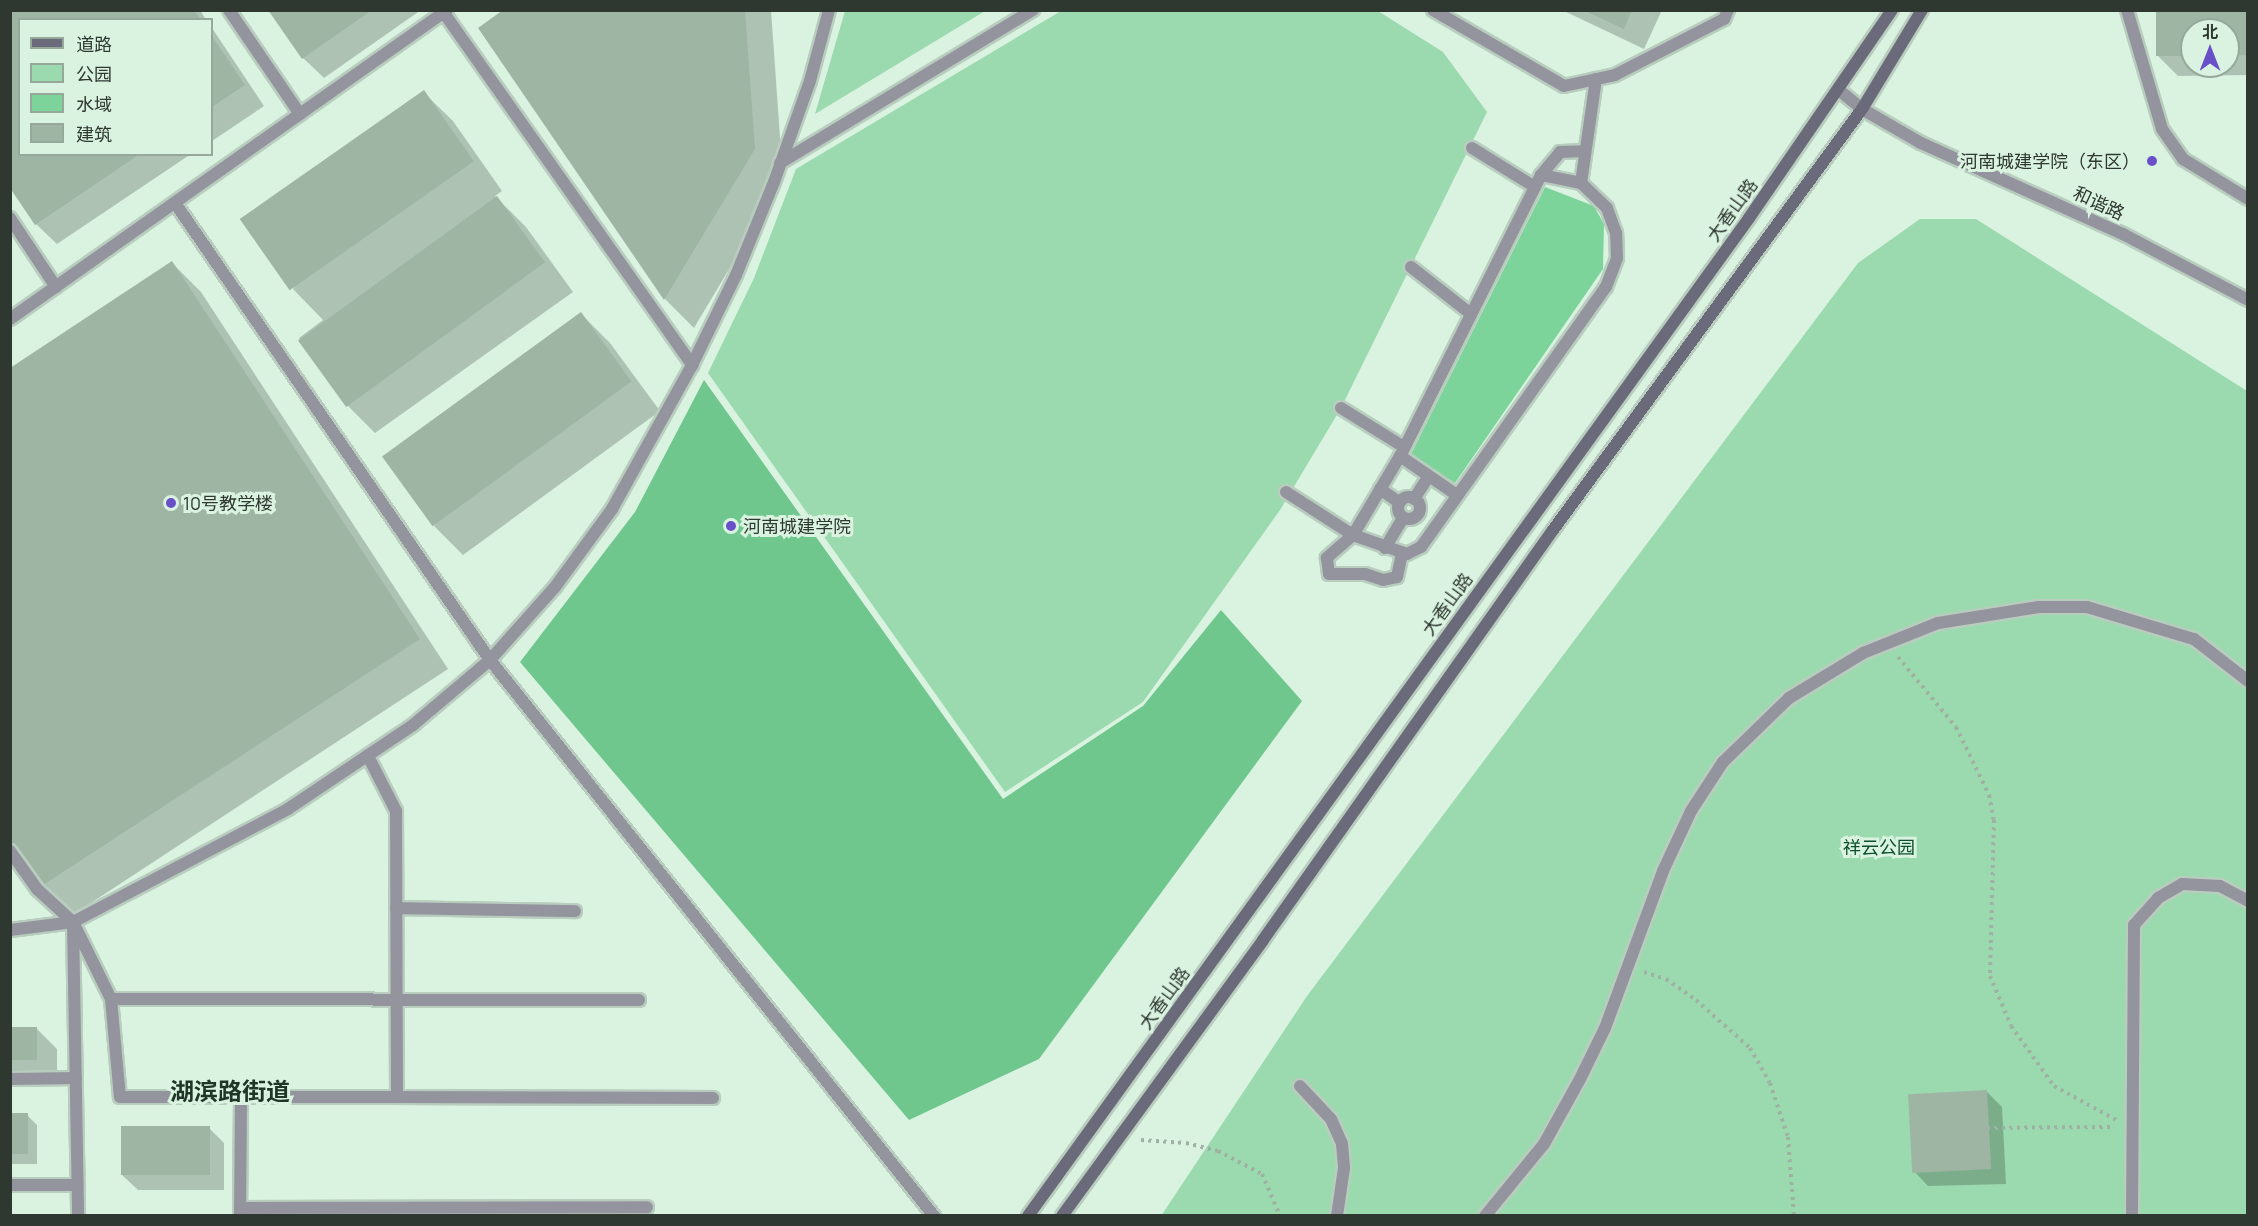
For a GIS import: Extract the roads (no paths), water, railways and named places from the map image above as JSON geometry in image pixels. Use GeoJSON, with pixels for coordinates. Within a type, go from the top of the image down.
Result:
{"type":"FeatureCollection","features":[{"type":"Feature","properties":{"kind":"main road","name":"大香山路"},"geometry":{"type":"LineString","coordinates":[[1028,1215],[1840,91],[1892,10]]}},
{"type":"Feature","properties":{"kind":"main road"},"geometry":{"type":"LineString","coordinates":[[1062,1215],[1862,109],[1922,10]]}},
{"type":"Feature","properties":{"kind":"street"},"geometry":{"type":"LineString","coordinates":[[229,10],[300,114]]}},
{"type":"Feature","properties":{"kind":"street"},"geometry":{"type":"LineString","coordinates":[[10,930],[73,922],[219,848],[369,758],[490,660],[555,587],[612,508],[692,365],[736,275],[810,81],[829,10]]}},
{"type":"Feature","properties":{"kind":"street"},"geometry":{"type":"LineString","coordinates":[[780,163],[1033,10]]}},
{"type":"Feature","properties":{"kind":"street"},"geometry":{"type":"LineString","coordinates":[[1433,10],[1564,87],[1615,75],[1714,24],[1728,10]]}},
{"type":"Feature","properties":{"kind":"street"},"geometry":{"type":"LineString","coordinates":[[2127,10],[2162,129],[2183,159],[2247,200]]}},
{"type":"Feature","properties":{"kind":"street"},"geometry":{"type":"LineString","coordinates":[[10,319],[445,12],[692,365]]}},
{"type":"Feature","properties":{"kind":"street"},"geometry":{"type":"LineString","coordinates":[[1581,183],[1596,79]]}},
{"type":"Feature","properties":{"kind":"street","name":"和谐路"},"geometry":{"type":"LineString","coordinates":[[1840,91],[1862,109],[1921,143],[2197,271],[2247,300]]}},
{"type":"Feature","properties":{"kind":"street"},"geometry":{"type":"LineString","coordinates":[[1472,148],[1535,187]]}},
{"type":"Feature","properties":{"kind":"street"},"geometry":{"type":"LineString","coordinates":[[1402,553],[1397,577],[1383,580],[1365,574],[1329,574],[1327,558],[1353,535],[1402,452],[1541,175],[1560,152],[1585,151]]}},
{"type":"Feature","properties":{"kind":"street"},"geometry":{"type":"LineString","coordinates":[[1286,492],[1353,535],[1402,553],[1421,547],[1606,287],[1617,258],[1616,233],[1607,208],[1581,183],[1541,175]]}},
{"type":"Feature","properties":{"kind":"street"},"geometry":{"type":"LineString","coordinates":[[175,203],[490,660],[934,1215]]}},
{"type":"Feature","properties":{"kind":"street"},"geometry":{"type":"LineString","coordinates":[[10,219],[56,287]]}},
{"type":"Feature","properties":{"kind":"street"},"geometry":{"type":"LineString","coordinates":[[1411,267],[1471,314]]}},
{"type":"Feature","properties":{"kind":"street"},"geometry":{"type":"LineString","coordinates":[[1341,408],[1457,495]]}},
{"type":"Feature","properties":{"kind":"street"},"geometry":{"type":"LineString","coordinates":[[1414,499],[1429,476]]}},
{"type":"Feature","properties":{"kind":"street"},"geometry":{"type":"LineString","coordinates":[[1380,489],[1400,503]]}},
{"type":"Feature","properties":{"kind":"street"},"geometry":{"type":"LineString","coordinates":[[1403,518],[1399,515],[1402,498],[1419,502],[1417,515]]}},
{"type":"Feature","properties":{"kind":"street"},"geometry":{"type":"LineString","coordinates":[[1385,548],[1403,518],[1417,515],[1434,528]]}},
{"type":"Feature","properties":{"kind":"street"},"geometry":{"type":"LineString","coordinates":[[1485,1215],[1544,1144],[1605,1028],[1690,811],[1723,762],[1789,698],[1863,653],[1938,623],[2039,607],[2088,607],[2194,639],[2247,681]]}},
{"type":"Feature","properties":{"kind":"street"},"geometry":{"type":"LineString","coordinates":[[369,758],[396,811],[397,1097]]}},
{"type":"Feature","properties":{"kind":"street"},"geometry":{"type":"LineString","coordinates":[[10,850],[37,890],[73,922],[111,999],[120,1097],[713,1098]]}},
{"type":"Feature","properties":{"kind":"street"},"geometry":{"type":"LineString","coordinates":[[2132,1215],[2130,1127],[2134,925],[2158,898],[2182,884],[2220,886],[2247,901]]}},
{"type":"Feature","properties":{"kind":"street"},"geometry":{"type":"LineString","coordinates":[[396,908],[575,911]]}},
{"type":"Feature","properties":{"kind":"street"},"geometry":{"type":"LineString","coordinates":[[73,922],[78,1215]]}},
{"type":"Feature","properties":{"kind":"street"},"geometry":{"type":"LineString","coordinates":[[111,999],[639,1000]]}},
{"type":"Feature","properties":{"kind":"street"},"geometry":{"type":"LineString","coordinates":[[10,1078],[76,1078]]}},
{"type":"Feature","properties":{"kind":"street"},"geometry":{"type":"LineString","coordinates":[[1299,1086],[1331,1119],[1342,1144],[1344,1168],[1336,1215]]}},
{"type":"Feature","properties":{"kind":"street"},"geometry":{"type":"LineString","coordinates":[[241,1097],[240,1212],[623,1211],[647,1207]]}},
{"type":"Feature","properties":{"kind":"street"},"geometry":{"type":"LineString","coordinates":[[10,1185],[77,1185]]}},
{"type":"Feature","properties":{"kind":"water"},"geometry":{"type":"Polygon","coordinates":[[[1545,187],[1594,206],[1604,224],[1603,269],[1455,483],[1410,456],[1545,187]]]}},
{"type":"Feature","properties":{"kind":"place","name":"河南城建学院（东区）"},"geometry":{"type":"Point","coordinates":[2152,161]}},
{"type":"Feature","properties":{"kind":"place","name":"10号教学楼"},"geometry":{"type":"Point","coordinates":[171,503]}},
{"type":"Feature","properties":{"kind":"place","name":"河南城建学院"},"geometry":{"type":"Point","coordinates":[731,526]}},
{"type":"Feature","properties":{"kind":"district","name":"湖滨路街道"},"geometry":{"type":"Point","coordinates":[230,1091]}},
{"type":"Feature","properties":{"kind":"park label","name":"祥云公园"},"geometry":{"type":"Point","coordinates":[1879,847]}}]}
